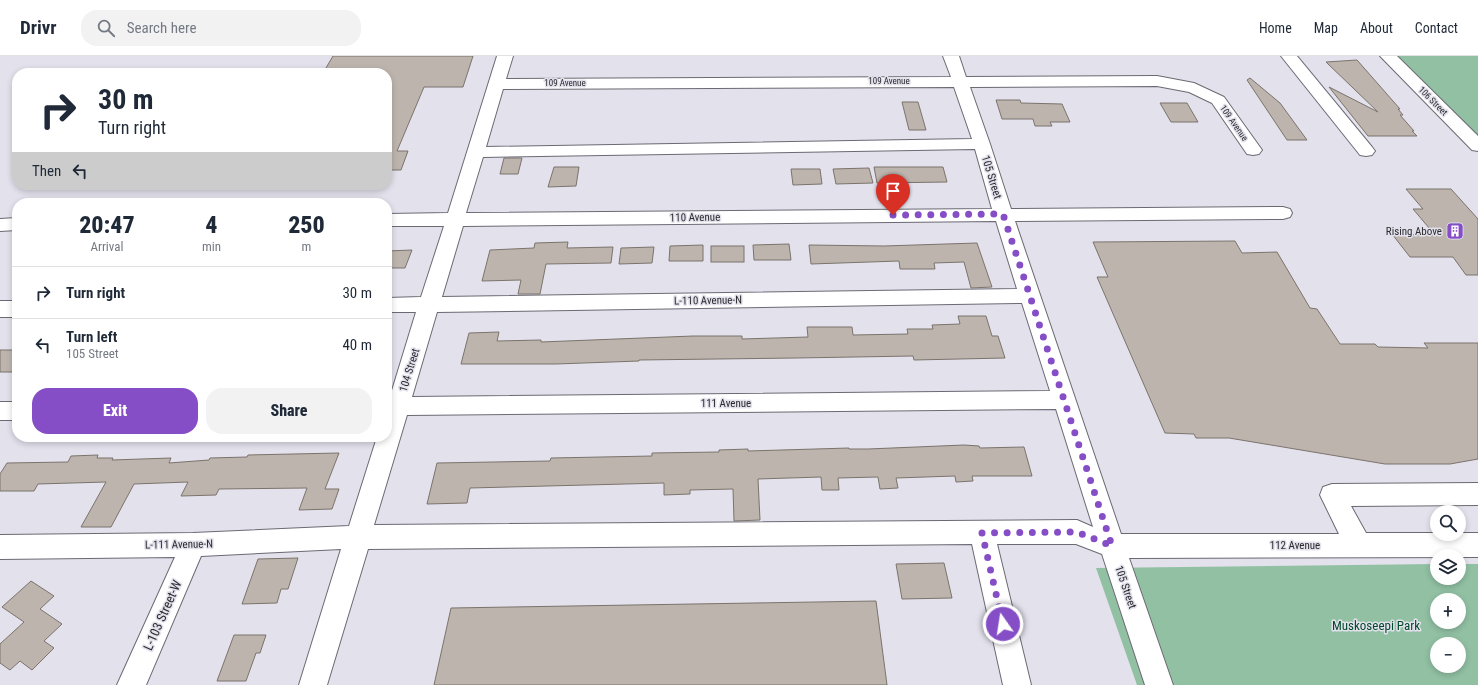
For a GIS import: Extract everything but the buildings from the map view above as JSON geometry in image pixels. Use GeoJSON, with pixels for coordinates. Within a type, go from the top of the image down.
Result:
{"type":"FeatureCollection","features":[{"type":"Feature","properties":{"kind":"street","name":"104 Street"},"geometry":{"type":"LineString","coordinates":[[392,406],[429,304],[505,56]]}},
{"type":"Feature","properties":{"kind":"street","name":"105 Street"},"geometry":{"type":"LineString","coordinates":[[951,56],[982,144],[1003,214],[1159,685]]}},
{"type":"Feature","properties":{"kind":"street"},"geometry":{"type":"LineString","coordinates":[[1289,56],[1366,151]]}},
{"type":"Feature","properties":{"kind":"street","name":"106 Street"},"geometry":{"type":"LineString","coordinates":[[1388,56],[1478,146]]}},
{"type":"Feature","properties":{"kind":"street","name":"109 Avenue"},"geometry":{"type":"LineString","coordinates":[[496,84],[1157,81],[1194,88],[1218,100],[1253,150]]}},
{"type":"Feature","properties":{"kind":"street"},"geometry":{"type":"LineString","coordinates":[[475,152],[982,144]]}},
{"type":"Feature","properties":{"kind":"street","name":"110 Avenue"},"geometry":{"type":"LineString","coordinates":[[392,220],[1283,213]]}},
{"type":"Feature","properties":{"kind":"street"},"geometry":{"type":"LineString","coordinates":[[0,224],[12,224]]}},
{"type":"Feature","properties":{"kind":"street","name":"L-110 Avenue-N"},"geometry":{"type":"LineString","coordinates":[[392,305],[1030,296]]}},
{"type":"Feature","properties":{"kind":"street"},"geometry":{"type":"LineString","coordinates":[[0,309],[12,309]]}},
{"type":"Feature","properties":{"kind":"street","name":"111 Avenue"},"geometry":{"type":"LineString","coordinates":[[392,406],[1065,400]]}},
{"type":"Feature","properties":{"kind":"street"},"geometry":{"type":"LineString","coordinates":[[0,411],[12,411]]}},
{"type":"Feature","properties":{"kind":"street","name":"104 Street"},"geometry":{"type":"LineString","coordinates":[[313,685],[358,537],[383,442]]}},
{"type":"Feature","properties":{"kind":"street"},"geometry":{"type":"LineString","coordinates":[[1359,545],[1332,495],[1478,494]]}},
{"type":"Feature","properties":{"kind":"street","name":"L-111 Avenue-N"},"geometry":{"type":"LineString","coordinates":[[0,547],[193,544],[358,537],[1077,532],[1112,546]]}},
{"type":"Feature","properties":{"kind":"street"},"geometry":{"type":"LineString","coordinates":[[982,533],[1017,685]]}},
{"type":"Feature","properties":{"kind":"street","name":"L-103 Street-W"},"geometry":{"type":"LineString","coordinates":[[130,685],[193,544]]}},
{"type":"Feature","properties":{"kind":"street","name":"112 Avenue"},"geometry":{"type":"LineString","coordinates":[[1112,546],[1478,545]]}},
{"type":"Feature","properties":{"kind":"green space"},"geometry":{"type":"Polygon","coordinates":[[[1388,56],[1478,56],[1478,152],[1469,144],[1388,56]]]}},
{"type":"Feature","properties":{"kind":"green space","name":"Muskoseepi Park"},"geometry":{"type":"Polygon","coordinates":[[[1430,564],[1430,585],[1466,585],[1466,564],[1478,564],[1478,685],[1137,685],[1096,568],[1430,564]]]}},
{"type":"Feature","properties":{"kind":"place","name":"Rising Above"},"geometry":{"type":"Point","coordinates":[1455,231]}},
{"type":"Feature","properties":{"kind":"route"},"geometry":{"type":"LineString","coordinates":[[893,215],[1003,214],[1112,546],[1077,532],[982,533],[1003,624]]}}]}
